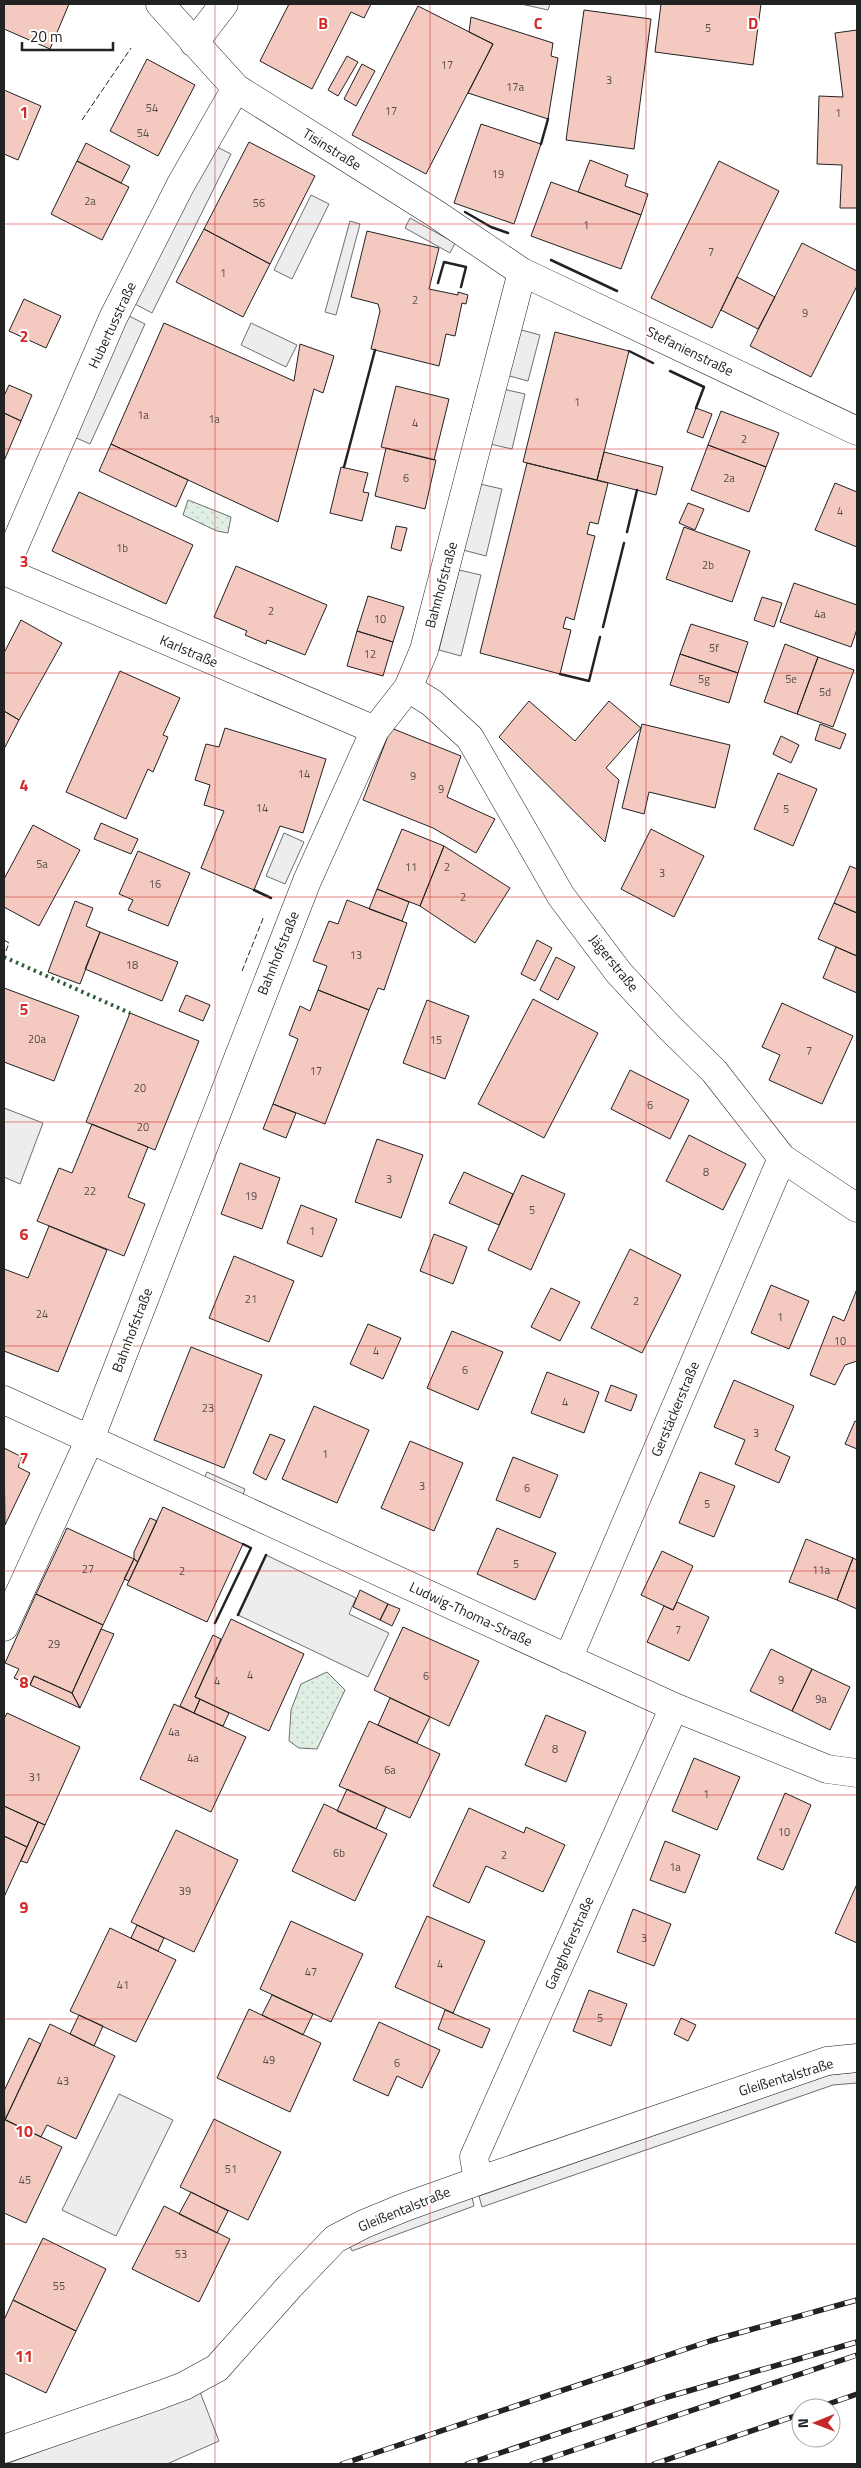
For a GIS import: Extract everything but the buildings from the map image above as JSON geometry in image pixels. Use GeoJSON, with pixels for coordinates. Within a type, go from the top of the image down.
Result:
{"type":"FeatureCollection","features":[{"type":"Feature","properties":{"kind":"street","name":"Tisinstraße"},"geometry":{"type":"LineString","coordinates":[[160,4],[236,88],[433,212],[522,272]]}},
{"type":"Feature","properties":{"kind":"street"},"geometry":{"type":"LineString","coordinates":[[194,43],[224,4]]}},
{"type":"Feature","properties":{"kind":"street","name":"Hubertusstraße"},"geometry":{"type":"LineString","coordinates":[[4,571],[113,318],[181,184],[236,88]]}},
{"type":"Feature","properties":{"kind":"street","name":"Stefanienstraße"},"geometry":{"type":"LineString","coordinates":[[522,272],[857,431]]}},
{"type":"Feature","properties":{"kind":"street","name":"Bahnhofstraße"},"geometry":{"type":"LineString","coordinates":[[4,1626],[90,1439],[292,916],[374,730],[408,688],[424,650],[522,272]]}},
{"type":"Feature","properties":{"kind":"street","name":"Karlstraße"},"geometry":{"type":"LineString","coordinates":[[4,571],[374,730]]}},
{"type":"Feature","properties":{"kind":"street","name":"Jägerstraße"},"geometry":{"type":"LineString","coordinates":[[408,688],[432,703],[470,738],[561,896],[619,973],[668,1027],[714,1071],[782,1158],[857,1208]]}},
{"type":"Feature","properties":{"kind":"street","name":"Gerstäckerstraße"},"geometry":{"type":"LineString","coordinates":[[568,1659],[782,1158]]}},
{"type":"Feature","properties":{"kind":"street","name":"Ludwig-Thoma-Straße"},"geometry":{"type":"LineString","coordinates":[[4,1400],[674,1706],[827,1769],[857,1773]]}},
{"type":"Feature","properties":{"kind":"street","name":"Ganghoferstraße"},"geometry":{"type":"LineString","coordinates":[[478,2181],[474,2157],[674,1706]]}},
{"type":"Feature","properties":{"kind":"street","name":"Gleißentalstraße"},"geometry":{"type":"LineString","coordinates":[[4,2449],[168,2392],[217,2368],[303,2271],[335,2239],[405,2207],[478,2181],[827,2061],[857,2058]]}},
{"type":"Feature","properties":{"kind":"green space"},"geometry":{"type":"Polygon","coordinates":[[[188,500],[231,517],[228,533],[217,531],[183,515],[188,500]]]}},
{"type":"Feature","properties":{"kind":"green space"},"geometry":{"type":"Polygon","coordinates":[[[327,1672],[345,1690],[317,1749],[299,1748],[289,1741],[291,1710],[301,1684],[327,1672]]]}},
{"type":"Feature","properties":{"kind":"shaded area"},"geometry":{"type":"Polygon","coordinates":[[[521,4],[550,4],[548,10],[521,4]]]}},
{"type":"Feature","properties":{"kind":"shaded area"},"geometry":{"type":"Polygon","coordinates":[[[213,145],[231,154],[152,313],[133,303],[213,145]]]}},
{"type":"Feature","properties":{"kind":"shaded area"},"geometry":{"type":"Polygon","coordinates":[[[311,195],[329,204],[292,279],[274,270],[311,195]]]}},
{"type":"Feature","properties":{"kind":"shaded area"},"geometry":{"type":"Polygon","coordinates":[[[410,218],[455,243],[450,253],[405,228],[410,218]]]}},
{"type":"Feature","properties":{"kind":"shaded area"},"geometry":{"type":"Polygon","coordinates":[[[350,221],[360,224],[336,315],[325,312],[350,221]]]}},
{"type":"Feature","properties":{"kind":"shaded area"},"geometry":{"type":"Polygon","coordinates":[[[127,315],[145,324],[90,444],[72,436],[127,315]]]}},
{"type":"Feature","properties":{"kind":"shaded area"},"geometry":{"type":"Polygon","coordinates":[[[251,323],[297,345],[286,367],[241,345],[251,323]]]}},
{"type":"Feature","properties":{"kind":"shaded area"},"geometry":{"type":"Polygon","coordinates":[[[518,329],[540,335],[528,381],[506,375],[518,329]]]}},
{"type":"Feature","properties":{"kind":"shaded area"},"geometry":{"type":"Polygon","coordinates":[[[503,389],[525,394],[512,449],[490,444],[503,389]]]}},
{"type":"Feature","properties":{"kind":"shaded area"},"geometry":{"type":"Polygon","coordinates":[[[480,484],[502,489],[486,556],[463,550],[480,484]]]}},
{"type":"Feature","properties":{"kind":"shaded area"},"geometry":{"type":"Polygon","coordinates":[[[459,570],[481,575],[461,656],[439,650],[459,570]]]}},
{"type":"Feature","properties":{"kind":"shaded area"},"geometry":{"type":"Polygon","coordinates":[[[284,833],[304,842],[285,884],[266,876],[284,833]]]}},
{"type":"Feature","properties":{"kind":"shaded area"},"geometry":{"type":"Polygon","coordinates":[[[4,1108],[43,1123],[20,1184],[4,1177],[4,1108]]]}},
{"type":"Feature","properties":{"kind":"shaded area"},"geometry":{"type":"Polygon","coordinates":[[[207,1472],[245,1489],[241,1501],[201,1484],[207,1472]]]}},
{"type":"Feature","properties":{"kind":"shaded area"},"geometry":{"type":"Polygon","coordinates":[[[266,1555],[356,1598],[349,1614],[389,1633],[368,1677],[238,1615],[266,1555]]]}},
{"type":"Feature","properties":{"kind":"shaded area"},"geometry":{"type":"Polygon","coordinates":[[[857,2072],[857,2083],[833,2085],[482,2207],[479,2196],[829,2075],[857,2072]]]}},
{"type":"Feature","properties":{"kind":"shaded area"},"geometry":{"type":"Polygon","coordinates":[[[119,2094],[173,2120],[116,2236],[62,2210],[119,2094]]]}},
{"type":"Feature","properties":{"kind":"shaded area"},"geometry":{"type":"Polygon","coordinates":[[[472,2197],[474,2206],[352,2251],[348,2242],[472,2197]]]}},
{"type":"Feature","properties":{"kind":"shaded area"},"geometry":{"type":"Polygon","coordinates":[[[200,2392],[219,2441],[167,2464],[6,2464],[200,2392]]]}},
{"type":"Feature","properties":{"kind":"railway"},"geometry":{"type":"LineString","coordinates":[[342,2464],[710,2341],[857,2300]]}},
{"type":"Feature","properties":{"kind":"railway"},"geometry":{"type":"LineString","coordinates":[[467,2464],[664,2398],[857,2342]]}},
{"type":"Feature","properties":{"kind":"railway"},"geometry":{"type":"LineString","coordinates":[[532,2464],[857,2355]]}},
{"type":"Feature","properties":{"kind":"railway"},"geometry":{"type":"LineString","coordinates":[[841,2400],[857,2394]]}},
{"type":"Feature","properties":{"kind":"railway"},"geometry":{"type":"LineString","coordinates":[[654,2464],[791,2417]]}},
{"type":"Feature","properties":{"kind":"hedge"},"geometry":{"type":"LineString","coordinates":[[4,957],[130,1013]]}},
{"type":"Feature","properties":{"kind":"fence"},"geometry":{"type":"LineString","coordinates":[[82,120],[131,48]]}},
{"type":"Feature","properties":{"kind":"fence"},"geometry":{"type":"LineString","coordinates":[[242,971],[264,916]]}},
{"type":"Feature","properties":{"kind":"fence"},"geometry":{"type":"LineString","coordinates":[[4,940],[9,943],[4,956]]}},
{"type":"Feature","properties":{"kind":"wall"},"geometry":{"type":"LineString","coordinates":[[541,144],[548,119]]}},
{"type":"Feature","properties":{"kind":"wall"},"geometry":{"type":"LineString","coordinates":[[465,212],[491,227],[508,233]]}},
{"type":"Feature","properties":{"kind":"wall"},"geometry":{"type":"LineString","coordinates":[[551,260],[617,291]]}},
{"type":"Feature","properties":{"kind":"wall"},"geometry":{"type":"LineString","coordinates":[[438,283],[444,262],[466,267],[461,287]]}},
{"type":"Feature","properties":{"kind":"wall"},"geometry":{"type":"LineString","coordinates":[[344,467],[375,350]]}},
{"type":"Feature","properties":{"kind":"wall"},"geometry":{"type":"LineString","coordinates":[[629,351],[653,363]]}},
{"type":"Feature","properties":{"kind":"wall"},"geometry":{"type":"LineString","coordinates":[[670,371],[704,387],[696,408]]}},
{"type":"Feature","properties":{"kind":"wall"},"geometry":{"type":"LineString","coordinates":[[627,532],[637,490]]}},
{"type":"Feature","properties":{"kind":"wall"},"geometry":{"type":"LineString","coordinates":[[603,627],[624,543]]}},
{"type":"Feature","properties":{"kind":"wall"},"geometry":{"type":"LineString","coordinates":[[560,674],[589,681],[600,637]]}},
{"type":"Feature","properties":{"kind":"wall"},"geometry":{"type":"LineString","coordinates":[[254,890],[271,898]]}},
{"type":"Feature","properties":{"kind":"wall"},"geometry":{"type":"LineString","coordinates":[[215,1623],[251,1548],[243,1544]]}},
{"type":"Feature","properties":{"kind":"wall"},"geometry":{"type":"LineString","coordinates":[[238,1615],[266,1555]]}}]}
